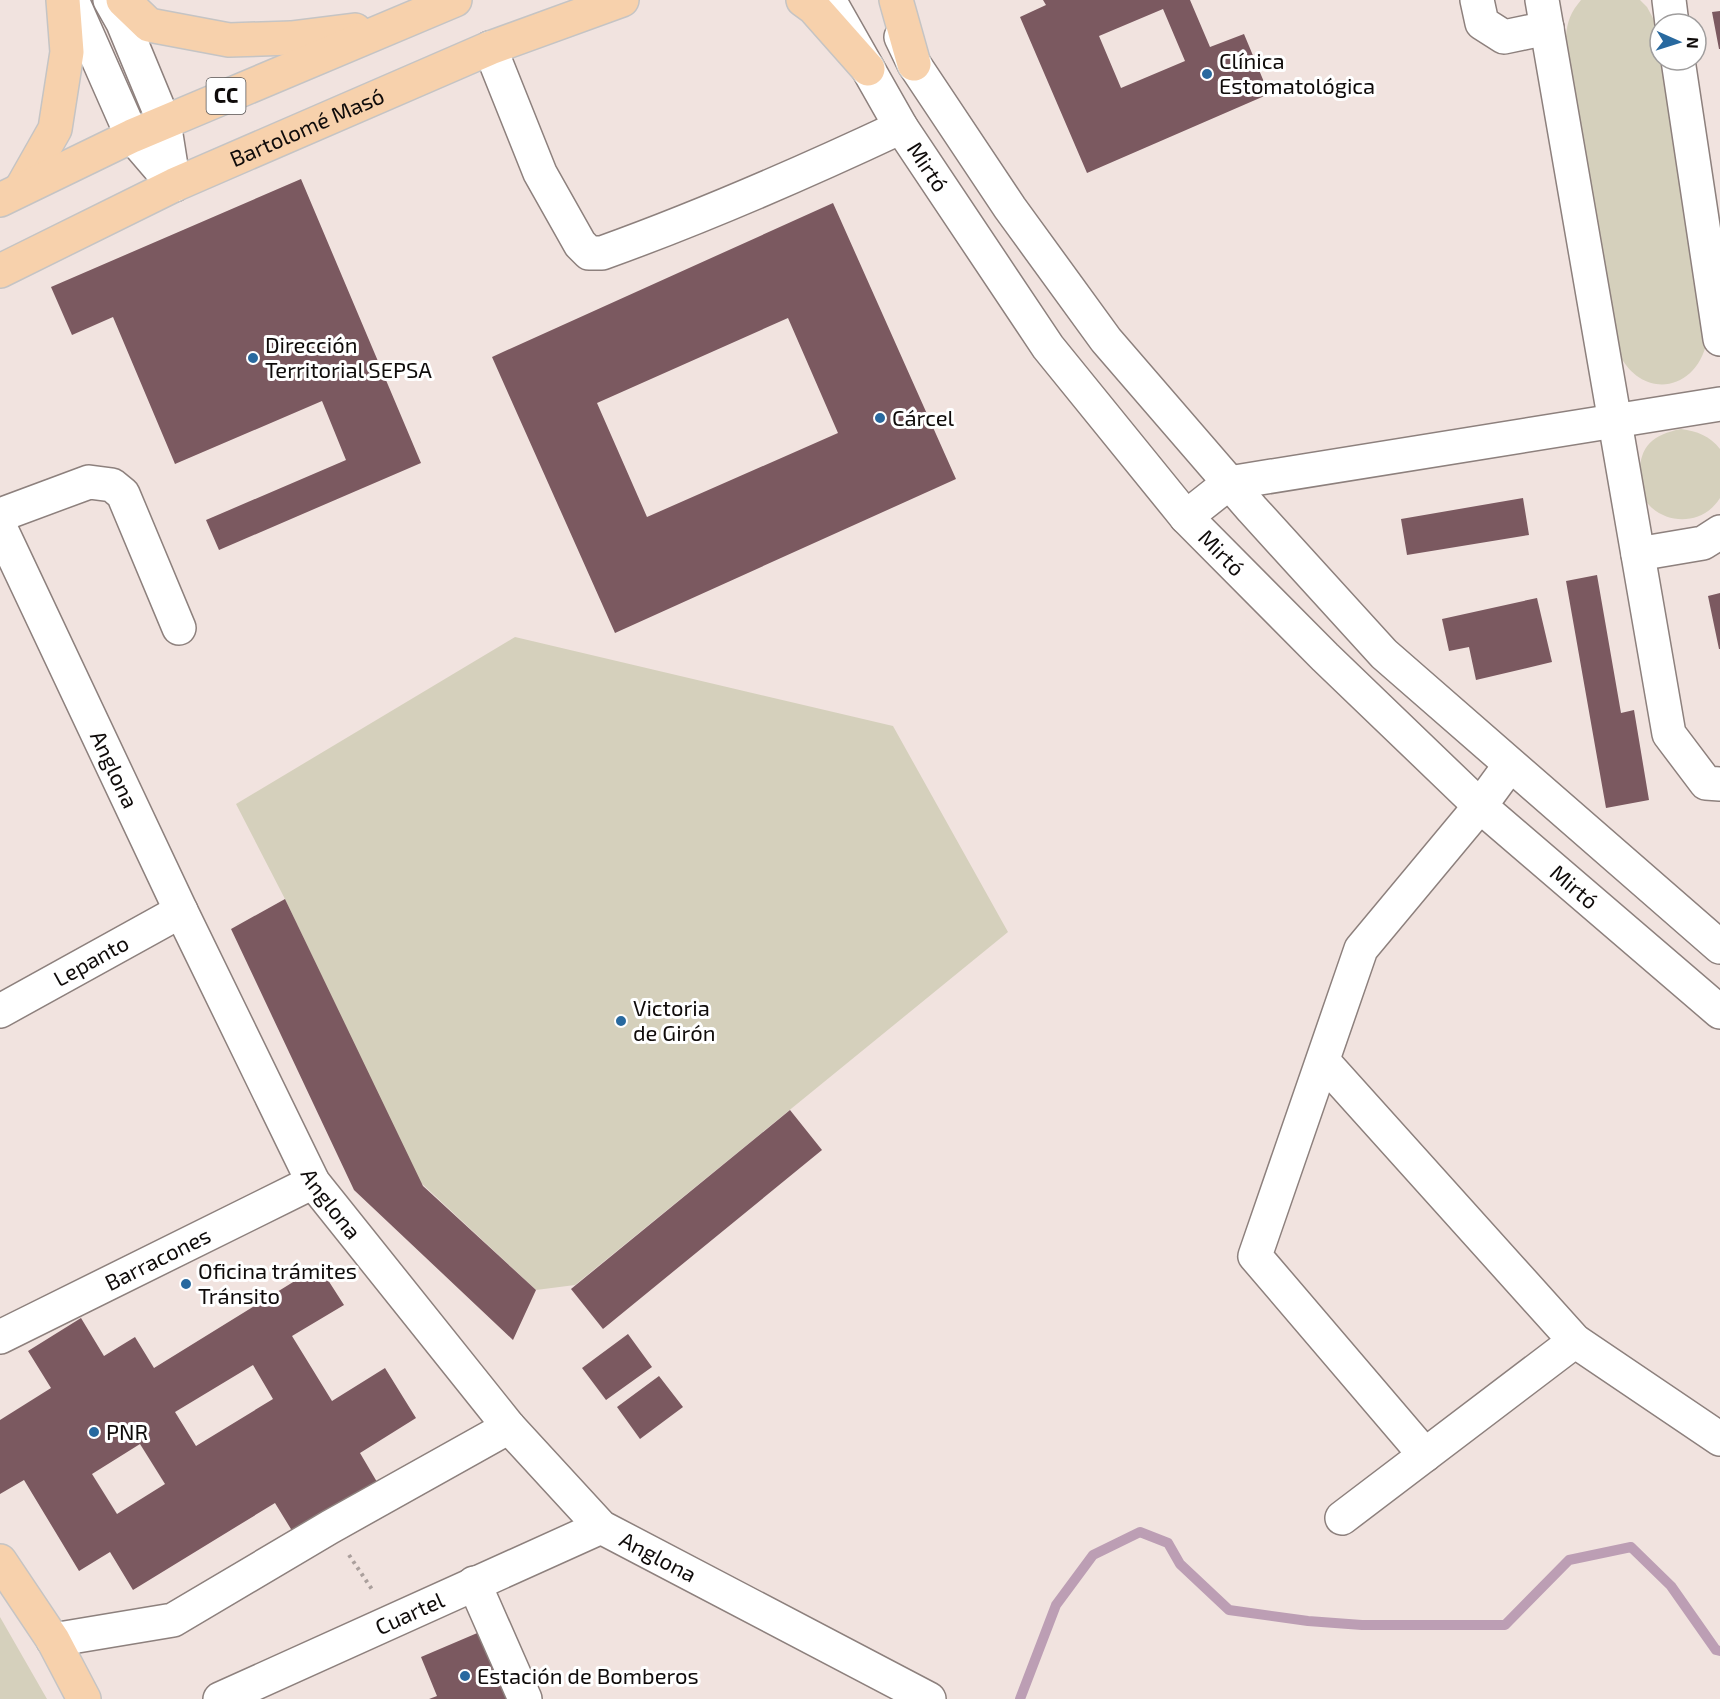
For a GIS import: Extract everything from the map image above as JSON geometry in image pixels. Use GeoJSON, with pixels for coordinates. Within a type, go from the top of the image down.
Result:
{"type":"FeatureCollection","features":[{"type":"Feature","properties":{"kind":"main road"},"geometry":{"type":"LineString","coordinates":[[10,194],[55,129],[67,52],[63,0]]}},
{"type":"Feature","properties":{"kind":"main road"},"geometry":{"type":"LineString","coordinates":[[123,0],[149,26],[229,40],[291,38],[396,25]]}},
{"type":"Feature","properties":{"kind":"main road","name":"CC"},"geometry":{"type":"LineString","coordinates":[[10,194],[164,122],[455,0]]}},
{"type":"Feature","properties":{"kind":"main road","name":"Bartolomé Masó"},"geometry":{"type":"LineString","coordinates":[[0,271],[174,185],[490,48],[622,0]]}},
{"type":"Feature","properties":{"kind":"main road"},"geometry":{"type":"LineString","coordinates":[[803,0],[814,8],[868,69]]}},
{"type":"Feature","properties":{"kind":"main road"},"geometry":{"type":"LineString","coordinates":[[896,0],[914,64]]}},
{"type":"Feature","properties":{"kind":"main road"},"geometry":{"type":"LineString","coordinates":[[0,1561],[53,1640],[84,1699]]}},
{"type":"Feature","properties":{"kind":"street"},"geometry":{"type":"LineString","coordinates":[[72,0],[132,136],[174,185]]}},
{"type":"Feature","properties":{"kind":"street"},"geometry":{"type":"LineString","coordinates":[[110,0],[123,23],[164,122],[174,185]]}},
{"type":"Feature","properties":{"kind":"street","name":"Mirtó"},"geometry":{"type":"LineString","coordinates":[[829,0],[901,127],[1048,347],[1186,517],[1324,657],[1480,806],[1720,1012]]}},
{"type":"Feature","properties":{"kind":"street","name":"Mirtó"},"geometry":{"type":"LineString","coordinates":[[882,0],[914,64],[1010,208],[1106,340],[1229,483],[1384,654],[1720,947]]}},
{"type":"Feature","properties":{"kind":"street"},"geometry":{"type":"LineString","coordinates":[[1477,0],[1482,23],[1504,37],[1544,14],[1669,734],[1707,783],[1720,784]]}},
{"type":"Feature","properties":{"kind":"street"},"geometry":{"type":"LineString","coordinates":[[490,48],[540,173],[580,244],[589,253],[602,253],[679,226],[779,184],[901,127]]}},
{"type":"Feature","properties":{"kind":"street"},"geometry":{"type":"LineString","coordinates":[[1680,72],[1720,339]]}},
{"type":"Feature","properties":{"kind":"street"},"geometry":{"type":"LineString","coordinates":[[1186,517],[1229,483],[1720,404]]}},
{"type":"Feature","properties":{"kind":"street"},"geometry":{"type":"LineString","coordinates":[[0,515],[89,482],[112,485],[123,494],[179,628]]}},
{"type":"Feature","properties":{"kind":"street","name":"Anglona"},"geometry":{"type":"LineString","coordinates":[[0,527],[181,911],[313,1182],[509,1427],[601,1527],[929,1699]]}},
{"type":"Feature","properties":{"kind":"street"},"geometry":{"type":"LineString","coordinates":[[1638,554],[1703,543],[1720,532]]}},
{"type":"Feature","properties":{"kind":"street"},"geometry":{"type":"LineString","coordinates":[[1425,1455],[1255,1256],[1361,948],[1480,806],[1510,765]]}},
{"type":"Feature","properties":{"kind":"street","name":"Lepanto"},"geometry":{"type":"LineString","coordinates":[[0,1011],[181,911]]}},
{"type":"Feature","properties":{"kind":"street"},"geometry":{"type":"LineString","coordinates":[[1323,1061],[1575,1341],[1720,1439]]}},
{"type":"Feature","properties":{"kind":"street","name":"Barracones"},"geometry":{"type":"LineString","coordinates":[[0,1337],[313,1182]]}},
{"type":"Feature","properties":{"kind":"street"},"geometry":{"type":"LineString","coordinates":[[1342,1518],[1575,1341]]}},
{"type":"Feature","properties":{"kind":"street"},"geometry":{"type":"LineString","coordinates":[[53,1640],[173,1620],[330,1527],[509,1427]]}},
{"type":"Feature","properties":{"kind":"street","name":"Cuartel"},"geometry":{"type":"LineString","coordinates":[[219,1699],[601,1527]]}},
{"type":"Feature","properties":{"kind":"street"},"geometry":{"type":"LineString","coordinates":[[474,1584],[525,1699]]}},
{"type":"Feature","properties":{"kind":"path"},"geometry":{"type":"LineString","coordinates":[[330,1527],[393,1620]]}},
{"type":"Feature","properties":{"kind":"shaded area"},"geometry":{"type":"Polygon","coordinates":[[[1581,0],[1640,0],[1650,12],[1648,72],[1663,72],[1707,341],[1701,358],[1693,370],[1682,379],[1669,384],[1656,384],[1643,380],[1620,356],[1566,37],[1567,26],[1581,0]]]}},
{"type":"Feature","properties":{"kind":"shaded area"},"geometry":{"type":"Polygon","coordinates":[[[1681,429],[1703,435],[1720,449],[1720,498],[1705,513],[1696,517],[1676,519],[1657,512],[1649,505],[1642,493],[1640,468],[1644,451],[1654,439],[1681,429]]]}},
{"type":"Feature","properties":{"kind":"shaded area","name":"Victoria de Girón"},"geometry":{"type":"Polygon","coordinates":[[[515,637],[893,726],[1008,932],[575,1285],[536,1290],[419,1181],[285,899],[236,804],[515,637]]]}},
{"type":"Feature","properties":{"kind":"shaded area"},"geometry":{"type":"Polygon","coordinates":[[[0,1617],[47,1699],[0,1699],[0,1617]]]}},
{"type":"Feature","properties":{"kind":"building","name":"Clínica Estomatológica"},"geometry":{"type":"Polygon","coordinates":[[[1043,0],[1190,0],[1210,47],[1244,34],[1269,94],[1087,173],[1020,17],[1046,5],[1043,0]],[[1163,9],[1099,36],[1121,88],[1185,61],[1163,9]]]}},
{"type":"Feature","properties":{"kind":"building"},"geometry":{"type":"Polygon","coordinates":[[[1720,11],[1720,49],[1719,49],[1712,12],[1720,11]]]}},
{"type":"Feature","properties":{"kind":"building","name":"Dirección Territorial SEPSA"},"geometry":{"type":"Polygon","coordinates":[[[301,179],[421,463],[219,550],[206,520],[346,460],[322,401],[175,464],[113,317],[72,335],[51,287],[301,179]]]}},
{"type":"Feature","properties":{"kind":"building","name":"Cárcel"},"geometry":{"type":"Polygon","coordinates":[[[833,203],[956,479],[615,633],[492,357],[833,203]],[[788,318],[597,403],[647,517],[838,433],[788,318]]]}},
{"type":"Feature","properties":{"kind":"building"},"geometry":{"type":"Polygon","coordinates":[[[1523,498],[1529,535],[1407,555],[1401,519],[1523,498]]]}},
{"type":"Feature","properties":{"kind":"building"},"geometry":{"type":"Polygon","coordinates":[[[1597,575],[1621,713],[1634,710],[1649,800],[1606,808],[1566,581],[1597,575]]]}},
{"type":"Feature","properties":{"kind":"building"},"geometry":{"type":"Polygon","coordinates":[[[1720,593],[1720,649],[1719,649],[1708,596],[1720,593]]]}},
{"type":"Feature","properties":{"kind":"building"},"geometry":{"type":"Polygon","coordinates":[[[1537,598],[1552,662],[1476,680],[1469,647],[1449,651],[1442,619],[1537,598]]]}},
{"type":"Feature","properties":{"kind":"building"},"geometry":{"type":"Polygon","coordinates":[[[285,899],[423,1186],[536,1290],[513,1340],[354,1190],[231,929],[285,899]]]}},
{"type":"Feature","properties":{"kind":"building"},"geometry":{"type":"Polygon","coordinates":[[[790,1110],[822,1150],[603,1329],[571,1289],[790,1110]]]}},
{"type":"Feature","properties":{"kind":"building","name":"PNR"},"geometry":{"type":"Polygon","coordinates":[[[319,1266],[344,1305],[292,1336],[332,1401],[385,1368],[416,1418],[360,1453],[377,1482],[294,1534],[275,1503],[133,1590],[110,1552],[79,1571],[24,1480],[0,1494],[0,1420],[51,1388],[28,1351],[81,1318],[104,1356],[135,1337],[154,1368],[319,1266]],[[253,1365],[175,1412],[196,1446],[273,1399],[253,1365]],[[140,1444],[92,1474],[117,1514],[165,1484],[140,1444]]]}},
{"type":"Feature","properties":{"kind":"building"},"geometry":{"type":"Polygon","coordinates":[[[628,1334],[652,1367],[606,1400],[582,1368],[628,1334]]]}},
{"type":"Feature","properties":{"kind":"building"},"geometry":{"type":"Polygon","coordinates":[[[659,1376],[683,1407],[640,1439],[617,1407],[659,1376]]]}},
{"type":"Feature","properties":{"kind":"building","name":"Estación de Bomberos"},"geometry":{"type":"Polygon","coordinates":[[[482,1631],[510,1699],[429,1699],[437,1696],[421,1657],[482,1631]]]}},
{"type":"Feature","properties":{"kind":"waterway"},"geometry":{"type":"LineString","coordinates":[[1020,1699],[1056,1605],[1093,1555],[1140,1532],[1168,1543],[1180,1564],[1229,1610],[1308,1621],[1362,1625],[1505,1625],[1569,1560],[1631,1547],[1671,1586],[1716,1650],[1720,1651]]}},
{"type":"Feature","properties":{"kind":"place","name":"Clínica Estomatológica"},"geometry":{"type":"Point","coordinates":[1207,74]}},
{"type":"Feature","properties":{"kind":"place","name":"Dirección Territorial SEPSA"},"geometry":{"type":"Point","coordinates":[253,358]}},
{"type":"Feature","properties":{"kind":"place","name":"Cárcel"},"geometry":{"type":"Point","coordinates":[880,418]}},
{"type":"Feature","properties":{"kind":"place","name":"Victoria de Girón"},"geometry":{"type":"Point","coordinates":[621,1021]}},
{"type":"Feature","properties":{"kind":"place","name":"Oficina trámites Tránsito"},"geometry":{"type":"Point","coordinates":[186,1284]}},
{"type":"Feature","properties":{"kind":"place","name":"PNR"},"geometry":{"type":"Point","coordinates":[94,1432]}},
{"type":"Feature","properties":{"kind":"place","name":"Estación de Bomberos"},"geometry":{"type":"Point","coordinates":[465,1676]}}]}
